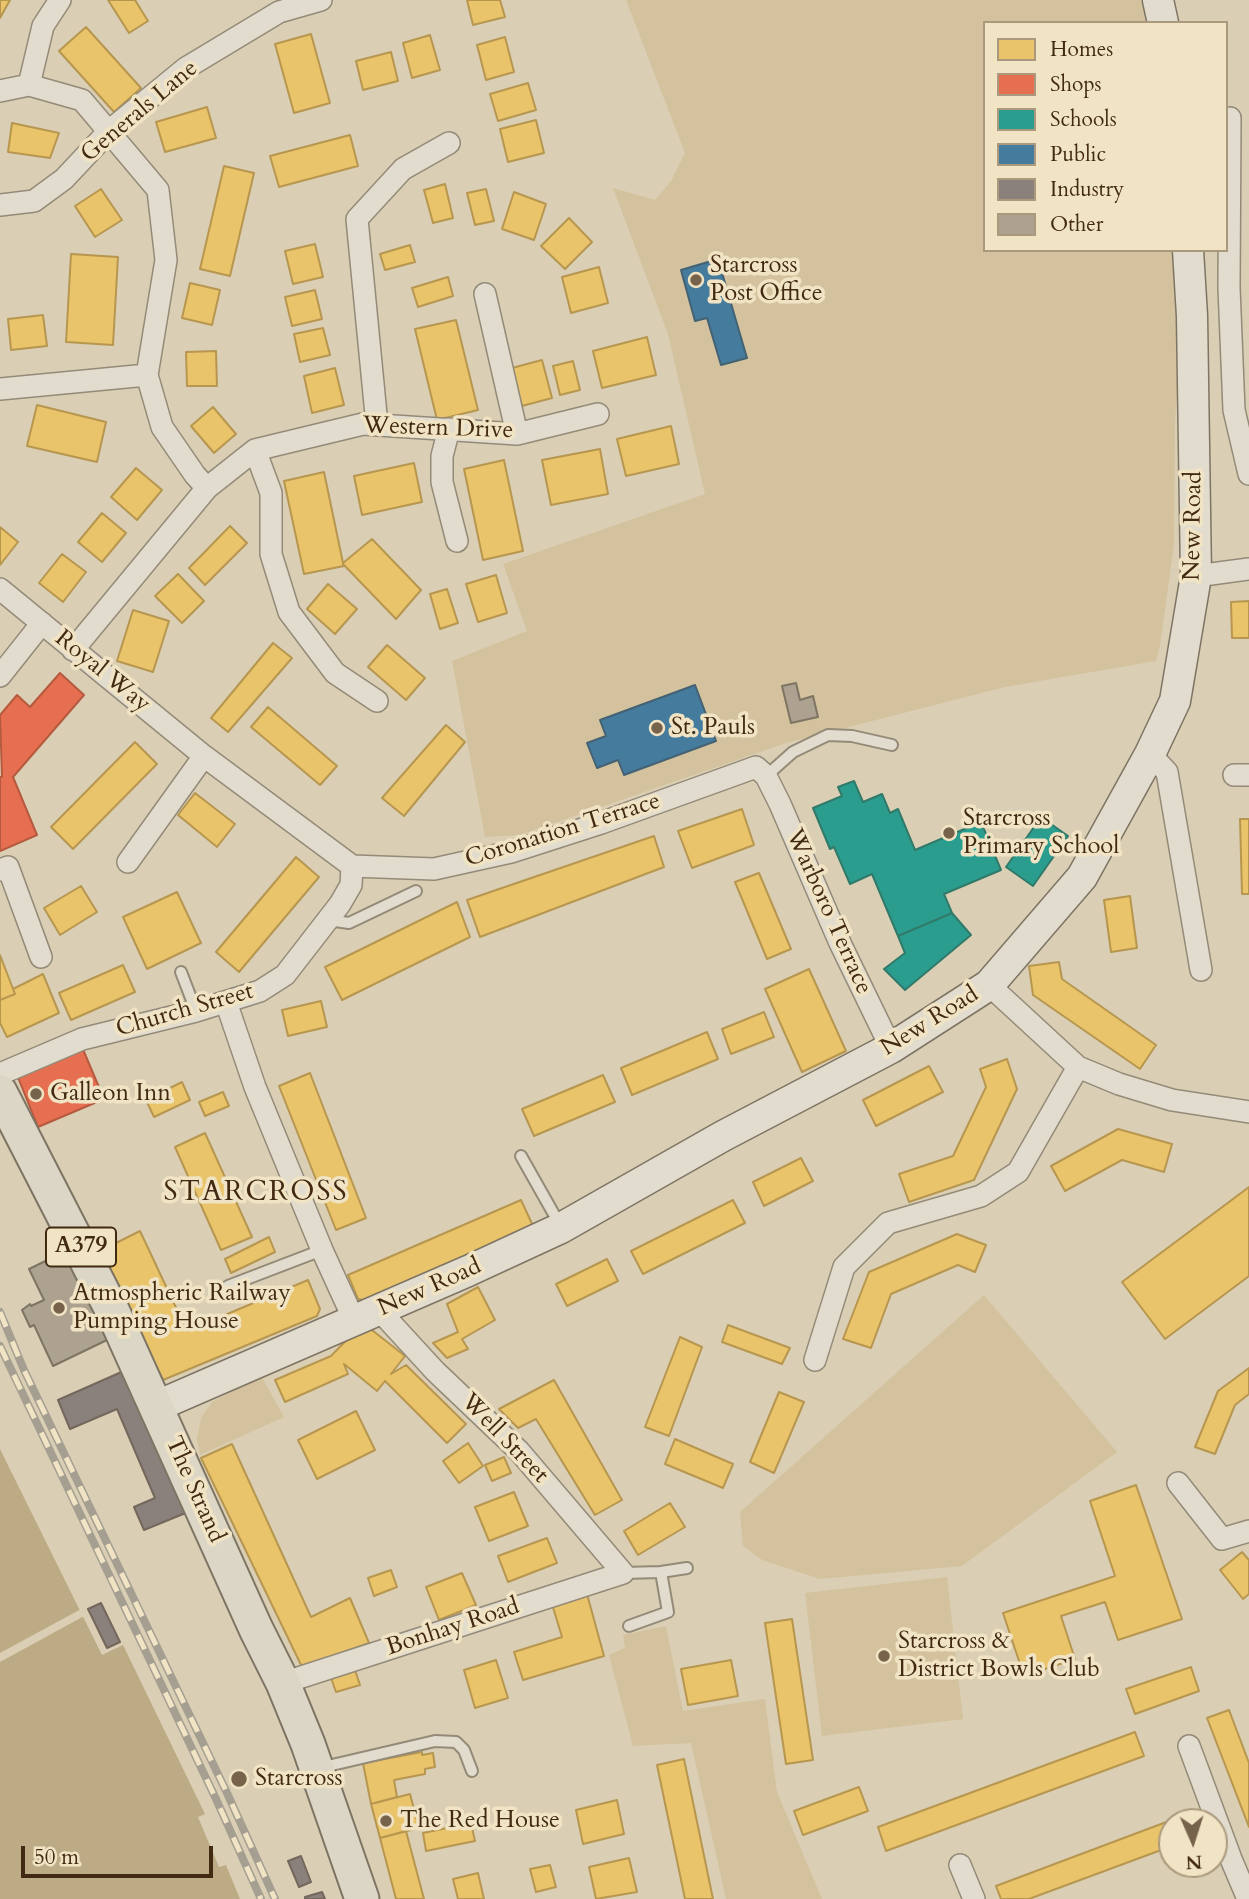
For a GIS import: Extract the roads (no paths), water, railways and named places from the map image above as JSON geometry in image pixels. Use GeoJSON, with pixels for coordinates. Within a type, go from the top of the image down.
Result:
{"type":"FeatureCollection","features":[{"type":"Feature","properties":{"kind":"main road","name":"The Strand"},"geometry":{"type":"LineString","coordinates":[[0,1092],[96,1277],[283,1683],[317,1769],[362,1899]]}},
{"type":"Feature","properties":{"kind":"street"},"geometry":{"type":"LineString","coordinates":[[29,85],[43,26],[60,0]]}},
{"type":"Feature","properties":{"kind":"street","name":"Generals Lane"},"geometry":{"type":"LineString","coordinates":[[0,205],[34,201],[64,179],[109,131],[186,68],[277,6],[321,0]]}},
{"type":"Feature","properties":{"kind":"street"},"geometry":{"type":"LineString","coordinates":[[1158,0],[1163,21]]}},
{"type":"Feature","properties":{"kind":"street"},"geometry":{"type":"LineString","coordinates":[[0,90],[29,85],[82,100],[158,190],[166,260],[147,375],[162,427],[207,488]]}},
{"type":"Feature","properties":{"kind":"street"},"geometry":{"type":"LineString","coordinates":[[1230,118],[1229,288],[1234,410],[1249,474]]}},
{"type":"Feature","properties":{"kind":"street"},"geometry":{"type":"LineString","coordinates":[[377,425],[356,219],[402,169],[449,144]]}},
{"type":"Feature","properties":{"kind":"street","name":"New Road"},"geometry":{"type":"LineString","coordinates":[[157,1406],[561,1228],[723,1136],[891,1048],[989,985],[1082,877],[1150,754],[1175,701],[1196,576],[1192,316],[1188,252]]}},
{"type":"Feature","properties":{"kind":"street"},"geometry":{"type":"LineString","coordinates":[[485,294],[517,434]]}},
{"type":"Feature","properties":{"kind":"street"},"geometry":{"type":"LineString","coordinates":[[0,389],[147,375]]}},
{"type":"Feature","properties":{"kind":"street","name":"Western Drive"},"geometry":{"type":"LineString","coordinates":[[73,650],[207,488],[254,450],[363,424],[517,434],[598,414]]}},
{"type":"Feature","properties":{"kind":"street"},"geometry":{"type":"LineString","coordinates":[[449,429],[442,456],[442,482],[457,541]]}},
{"type":"Feature","properties":{"kind":"street"},"geometry":{"type":"LineString","coordinates":[[254,450],[271,493],[271,554],[289,612],[335,673],[377,701]]}},
{"type":"Feature","properties":{"kind":"street"},"geometry":{"type":"LineString","coordinates":[[1196,576],[1249,569]]}},
{"type":"Feature","properties":{"kind":"street","name":"Royal Way"},"geometry":{"type":"LineString","coordinates":[[0,589],[204,756],[352,866]]}},
{"type":"Feature","properties":{"kind":"street"},"geometry":{"type":"LineString","coordinates":[[0,676],[42,623]]}},
{"type":"Feature","properties":{"kind":"street"},"geometry":{"type":"LineString","coordinates":[[1150,754],[1167,772],[1201,970]]}},
{"type":"Feature","properties":{"kind":"street"},"geometry":{"type":"LineString","coordinates":[[128,862],[204,756]]}},
{"type":"Feature","properties":{"kind":"street","name":"Coronation Terrace"},"geometry":{"type":"LineString","coordinates":[[352,866],[434,869],[511,852],[550,840],[756,767],[766,776]]}},
{"type":"Feature","properties":{"kind":"street","name":"Warboro Terrace"},"geometry":{"type":"LineString","coordinates":[[766,776],[840,943],[891,1048]]}},
{"type":"Feature","properties":{"kind":"street","name":"Church Street"},"geometry":{"type":"LineString","coordinates":[[0,1074],[82,1039],[197,1011],[260,991],[285,975],[328,920],[351,884],[352,866]]}},
{"type":"Feature","properties":{"kind":"street"},"geometry":{"type":"LineString","coordinates":[[0,870],[8,867],[41,957]]}},
{"type":"Feature","properties":{"kind":"street"},"geometry":{"type":"LineString","coordinates":[[989,985],[1078,1067],[1119,1084],[1172,1100],[1249,1112]]}},
{"type":"Feature","properties":{"kind":"street","name":"Well Street"},"geometry":{"type":"LineString","coordinates":[[226,1002],[255,1087],[322,1250],[366,1315],[435,1371],[519,1451],[623,1573]]}},
{"type":"Feature","properties":{"kind":"street"},"geometry":{"type":"LineString","coordinates":[[815,1360],[844,1267],[888,1223],[981,1196],[1018,1172],[1078,1067]]}},
{"type":"Feature","properties":{"kind":"street"},"geometry":{"type":"LineString","coordinates":[[1178,1483],[1222,1539],[1249,1531]]}},
{"type":"Feature","properties":{"kind":"street","name":"Bonhay Road"},"geometry":{"type":"LineString","coordinates":[[283,1683],[623,1573]]}},
{"type":"Feature","properties":{"kind":"street"},"geometry":{"type":"LineString","coordinates":[[1189,1746],[1248,1899]]}},
{"type":"Feature","properties":{"kind":"street"},"geometry":{"type":"LineString","coordinates":[[960,1865],[974,1899]]}},
{"type":"Feature","properties":{"kind":"lane"},"geometry":{"type":"LineString","coordinates":[[766,776],[793,752],[828,735],[852,736],[892,744]]}},
{"type":"Feature","properties":{"kind":"lane"},"geometry":{"type":"LineString","coordinates":[[328,920],[349,923],[416,891]]}},
{"type":"Feature","properties":{"kind":"lane"},"geometry":{"type":"LineString","coordinates":[[181,972],[197,1011]]}},
{"type":"Feature","properties":{"kind":"lane"},"geometry":{"type":"LineString","coordinates":[[521,1156],[561,1228]]}},
{"type":"Feature","properties":{"kind":"lane"},"geometry":{"type":"LineString","coordinates":[[228,1286],[322,1250]]}},
{"type":"Feature","properties":{"kind":"lane"},"geometry":{"type":"LineString","coordinates":[[623,1573],[661,1572],[688,1567]]}},
{"type":"Feature","properties":{"kind":"lane"},"geometry":{"type":"LineString","coordinates":[[629,1626],[668,1612],[661,1572]]}},
{"type":"Feature","properties":{"kind":"lane"},"geometry":{"type":"LineString","coordinates":[[317,1769],[362,1756],[435,1741],[456,1742],[464,1750],[472,1771]]}},
{"type":"Feature","properties":{"kind":"railway"},"geometry":{"type":"LineString","coordinates":[[0,1312],[24,1370],[275,1899]]}},
{"type":"Feature","properties":{"kind":"railway"},"geometry":{"type":"LineString","coordinates":[[0,1346],[261,1899]]}},
{"type":"Feature","properties":{"kind":"place","name":"Starcross Post Office"},"geometry":{"type":"Point","coordinates":[696,280]}},
{"type":"Feature","properties":{"kind":"place","name":"St. Pauls"},"geometry":{"type":"Point","coordinates":[657,728]}},
{"type":"Feature","properties":{"kind":"place","name":"Starcross Primary School"},"geometry":{"type":"Point","coordinates":[949,833]}},
{"type":"Feature","properties":{"kind":"place","name":"Galleon Inn"},"geometry":{"type":"Point","coordinates":[36,1094]}},
{"type":"Feature","properties":{"kind":"place","name":"Atmospheric Railway Pumping House"},"geometry":{"type":"Point","coordinates":[59,1308]}},
{"type":"Feature","properties":{"kind":"place","name":"Starcross & District Bowls Club"},"geometry":{"type":"Point","coordinates":[884,1656]}},
{"type":"Feature","properties":{"kind":"place","name":"Starcross"},"geometry":{"type":"Point","coordinates":[239,1779]}},
{"type":"Feature","properties":{"kind":"place","name":"The Red House"},"geometry":{"type":"Point","coordinates":[386,1821]}},
{"type":"Feature","properties":{"kind":"district","name":"STARCROSS"},"geometry":{"type":"Point","coordinates":[256,1194]}}]}
